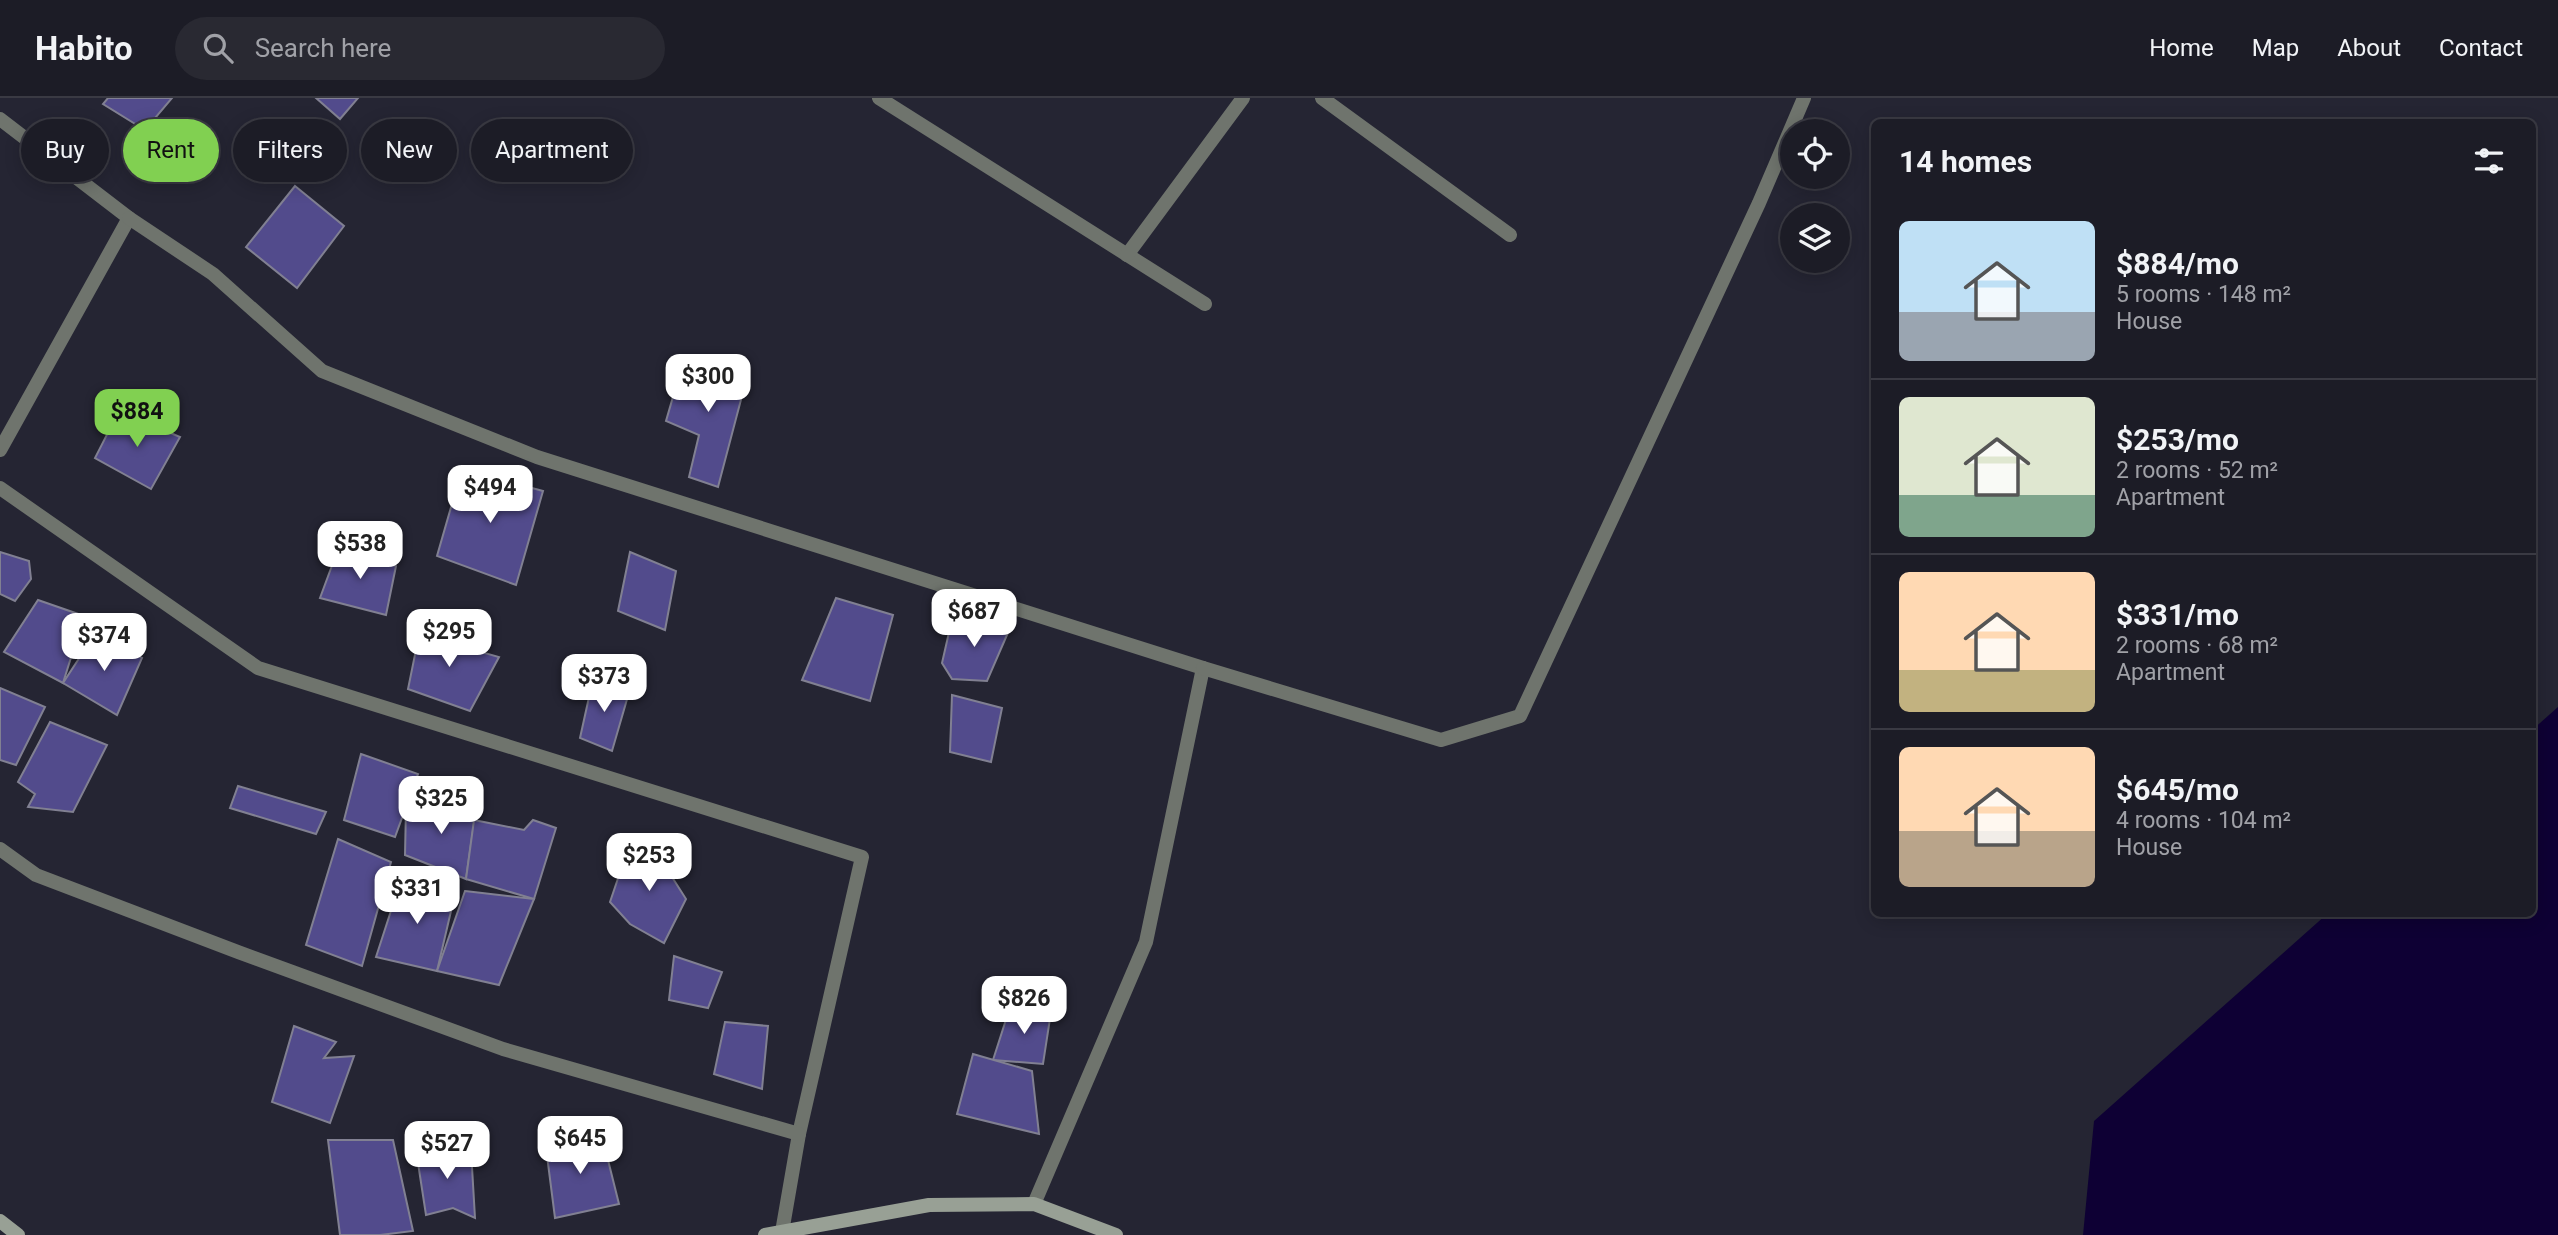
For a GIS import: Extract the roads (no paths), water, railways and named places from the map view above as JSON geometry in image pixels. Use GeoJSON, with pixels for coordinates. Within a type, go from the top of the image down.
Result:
{"type":"FeatureCollection","features":[{"type":"Feature","properties":{"kind":"street"},"geometry":{"type":"LineString","coordinates":[[879,98],[1205,304]]}},
{"type":"Feature","properties":{"kind":"street"},"geometry":{"type":"LineString","coordinates":[[1127,255],[1243,98]]}},
{"type":"Feature","properties":{"kind":"street"},"geometry":{"type":"LineString","coordinates":[[1322,98],[1510,235]]}},
{"type":"Feature","properties":{"kind":"street"},"geometry":{"type":"LineString","coordinates":[[0,119],[129,218],[213,274],[322,371],[537,457],[1203,668],[1441,740],[1520,716],[1753,215],[1804,98]]}},
{"type":"Feature","properties":{"kind":"street"},"geometry":{"type":"LineString","coordinates":[[0,450],[129,218]]}},
{"type":"Feature","properties":{"kind":"street"},"geometry":{"type":"LineString","coordinates":[[0,488],[258,668],[862,856],[799,1133],[782,1233]]}},
{"type":"Feature","properties":{"kind":"street"},"geometry":{"type":"LineString","coordinates":[[1034,1204],[1146,942],[1203,668]]}},
{"type":"Feature","properties":{"kind":"street"},"geometry":{"type":"LineString","coordinates":[[0,849],[36,875],[503,1049],[799,1133]]}},
{"type":"Feature","properties":{"kind":"street"},"geometry":{"type":"LineString","coordinates":[[765,1235],[929,1205],[1034,1204],[1116,1235]]}},
{"type":"Feature","properties":{"kind":"street"},"geometry":{"type":"LineString","coordinates":[[0,1220],[18,1235]]}}]}
